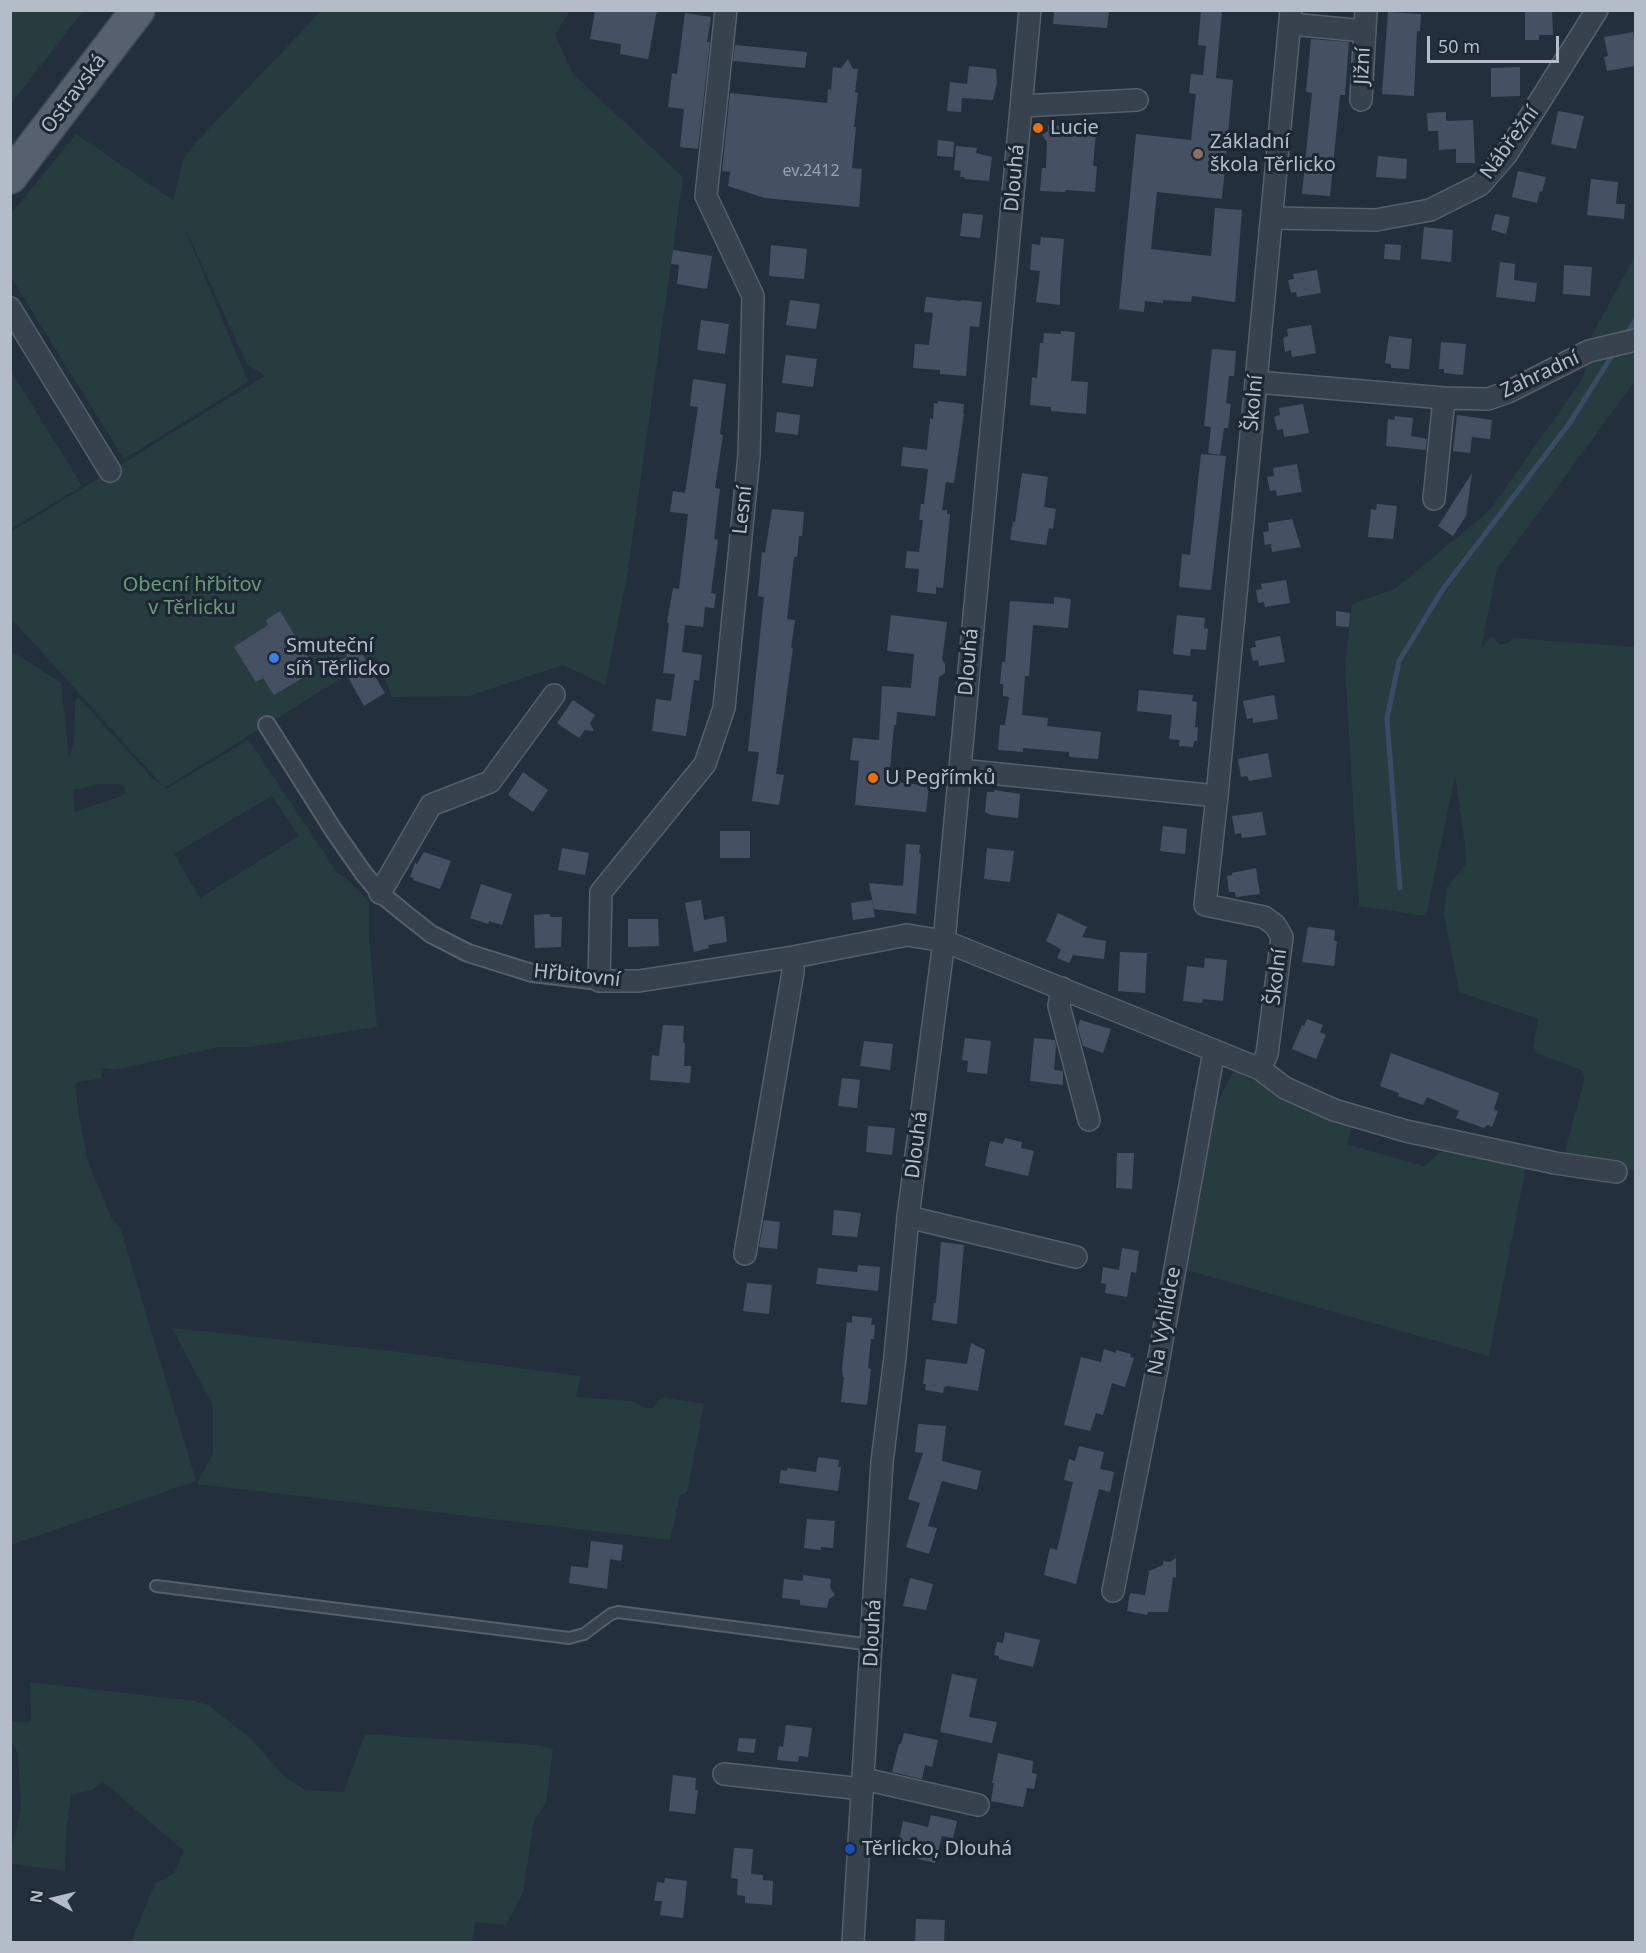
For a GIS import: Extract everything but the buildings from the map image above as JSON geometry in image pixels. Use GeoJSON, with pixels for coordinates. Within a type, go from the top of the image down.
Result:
{"type":"FeatureCollection","features":[{"type":"Feature","properties":{"kind":"main road","name":"Ostravská"},"geometry":{"type":"LineString","coordinates":[[10,177],[138,10]]}},
{"type":"Feature","properties":{"kind":"street","name":"Lesní"},"geometry":{"type":"LineString","coordinates":[[599,981],[601,892],[705,764],[724,708],[749,455],[753,296],[706,196],[726,10]]}},
{"type":"Feature","properties":{"kind":"street","name":"Dlouhá"},"geometry":{"type":"LineString","coordinates":[[853,1942],[882,1462],[908,1217],[944,941],[1030,10]]}},
{"type":"Feature","properties":{"kind":"street","name":"Nábřežní"},"geometry":{"type":"LineString","coordinates":[[1272,218],[1376,220],[1430,210],[1480,185],[1506,155],[1597,10]]}},
{"type":"Feature","properties":{"kind":"street","name":"Školní"},"geometry":{"type":"LineString","coordinates":[[1260,1069],[1267,1054],[1282,937],[1275,925],[1264,917],[1205,905],[1291,17]]}},
{"type":"Feature","properties":{"kind":"street","name":"Jižní"},"geometry":{"type":"LineString","coordinates":[[1291,17],[1365,21],[1361,100]]}},
{"type":"Feature","properties":{"kind":"street"},"geometry":{"type":"LineString","coordinates":[[1022,106],[1137,100]]}},
{"type":"Feature","properties":{"kind":"street"},"geometry":{"type":"LineString","coordinates":[[10,308],[110,471]]}},
{"type":"Feature","properties":{"kind":"street","name":"Zahradní"},"geometry":{"type":"LineString","coordinates":[[1256,382],[1444,398],[1488,399],[1508,392],[1589,351],[1635,340]]}},
{"type":"Feature","properties":{"kind":"street"},"geometry":{"type":"LineString","coordinates":[[1434,499],[1444,398]]}},
{"type":"Feature","properties":{"kind":"street"},"geometry":{"type":"LineString","coordinates":[[380,893],[431,805],[490,782],[554,695]]}},
{"type":"Feature","properties":{"kind":"street","name":"Hřbitovní"},"geometry":{"type":"LineString","coordinates":[[267,725],[334,831],[380,893],[431,934],[468,953],[532,973],[599,981],[639,981],[793,957],[908,935],[944,941]]}},
{"type":"Feature","properties":{"kind":"street"},"geometry":{"type":"LineString","coordinates":[[960,770],[1217,796]]}},
{"type":"Feature","properties":{"kind":"street"},"geometry":{"type":"LineString","coordinates":[[944,941],[1260,1069],[1285,1088],[1345,1113],[1406,1131],[1555,1163],[1616,1172]]}},
{"type":"Feature","properties":{"kind":"street"},"geometry":{"type":"LineString","coordinates":[[745,1254],[793,972],[793,957]]}},
{"type":"Feature","properties":{"kind":"street"},"geometry":{"type":"LineString","coordinates":[[1062,988],[1059,1006],[1089,1120]]}},
{"type":"Feature","properties":{"kind":"street","name":"Na Vyhlídce"},"geometry":{"type":"LineString","coordinates":[[1113,1591],[1157,1369],[1214,1051]]}},
{"type":"Feature","properties":{"kind":"street"},"geometry":{"type":"LineString","coordinates":[[908,1217],[1076,1257]]}},
{"type":"Feature","properties":{"kind":"street"},"geometry":{"type":"LineString","coordinates":[[724,1774],[853,1788],[873,1781],[978,1805]]}},
{"type":"Feature","properties":{"kind":"lane"},"geometry":{"type":"LineString","coordinates":[[156,1586],[569,1638],[584,1634],[611,1614],[618,1612],[872,1645]]}},
{"type":"Feature","properties":{"kind":"green space"},"geometry":{"type":"Polygon","coordinates":[[[10,11],[83,11],[11,104],[10,11]]]}},
{"type":"Feature","properties":{"kind":"green space","name":"Obecní hřbitov v Těrlicku"},"geometry":{"type":"Polygon","coordinates":[[[321,11],[570,11],[555,34],[573,74],[683,177],[627,577],[605,685],[563,665],[469,696],[392,697],[376,657],[164,788],[166,789],[249,740],[337,872],[369,902],[369,936],[377,1027],[250,1047],[219,1047],[114,1070],[101,1068],[102,1078],[75,1083],[88,1162],[112,1219],[120,1227],[196,1481],[11,1545],[11,651],[61,683],[69,757],[74,742],[75,702],[78,697],[152,778],[163,786],[11,618],[11,532],[265,376],[247,364],[184,226],[248,382],[124,459],[11,277],[11,214],[76,134],[173,200],[184,158],[321,11]],[[100,784],[73,790],[75,812],[125,793],[125,788],[120,784],[100,784]],[[272,796],[174,854],[200,898],[299,836],[272,796]]]}},
{"type":"Feature","properties":{"kind":"green space"},"geometry":{"type":"Polygon","coordinates":[[[1635,256],[1635,381],[1497,569],[1481,648],[1492,636],[1500,645],[1508,643],[1512,638],[1635,647],[1635,1171],[1573,1160],[1566,1153],[1584,1075],[1581,1070],[1536,1053],[1533,1049],[1538,1019],[1459,992],[1444,913],[1447,887],[1466,864],[1455,776],[1426,916],[1359,906],[1345,664],[1352,604],[1396,588],[1490,510],[1583,378],[1592,335],[1635,256]]]}},
{"type":"Feature","properties":{"kind":"green space"},"geometry":{"type":"Polygon","coordinates":[[[11,371],[82,486],[11,529],[10,528],[11,371]]]}},
{"type":"Feature","properties":{"kind":"green space"},"geometry":{"type":"Polygon","coordinates":[[[1234,1070],[1295,1101],[1353,1122],[1347,1144],[1424,1166],[1449,1145],[1526,1166],[1489,1356],[1187,1270],[1215,1107],[1234,1070]]]}},
{"type":"Feature","properties":{"kind":"green space"},"geometry":{"type":"Polygon","coordinates":[[[172,1328],[391,1351],[580,1376],[576,1397],[631,1401],[646,1408],[654,1408],[661,1397],[704,1404],[687,1492],[680,1496],[670,1540],[197,1484],[213,1453],[213,1406],[172,1328]]]}},
{"type":"Feature","properties":{"kind":"green space"},"geometry":{"type":"Polygon","coordinates":[[[30,1682],[194,1701],[208,1705],[249,1737],[285,1777],[305,1790],[344,1792],[365,1734],[539,1745],[553,1750],[546,1803],[534,1820],[523,1893],[506,1925],[475,1922],[472,1942],[131,1942],[155,1884],[174,1873],[184,1851],[102,1781],[92,1790],[71,1795],[66,1832],[65,1871],[11,1864],[11,1851],[21,1809],[18,1754],[11,1742],[11,1722],[31,1722],[30,1682]]]}},
{"type":"Feature","properties":{"kind":"waterway"},"geometry":{"type":"LineString","coordinates":[[1625,336],[1636,319]]}},
{"type":"Feature","properties":{"kind":"waterway"},"geometry":{"type":"LineString","coordinates":[[1400,888],[1387,719],[1399,661],[1443,589],[1569,424],[1615,351]]}},
{"type":"Feature","properties":{"kind":"place","name":"Lucie"},"geometry":{"type":"Point","coordinates":[1038,128]}},
{"type":"Feature","properties":{"kind":"place","name":"Základní škola Těrlicko"},"geometry":{"type":"Point","coordinates":[1198,154]}},
{"type":"Feature","properties":{"kind":"place","name":"Smuteční síň Těrlicko"},"geometry":{"type":"Point","coordinates":[274,658]}},
{"type":"Feature","properties":{"kind":"place","name":"U Pegřímků"},"geometry":{"type":"Point","coordinates":[873,778]}},
{"type":"Feature","properties":{"kind":"place","name":"Těrlicko, Dlouhá"},"geometry":{"type":"Point","coordinates":[850,1849]}}]}
